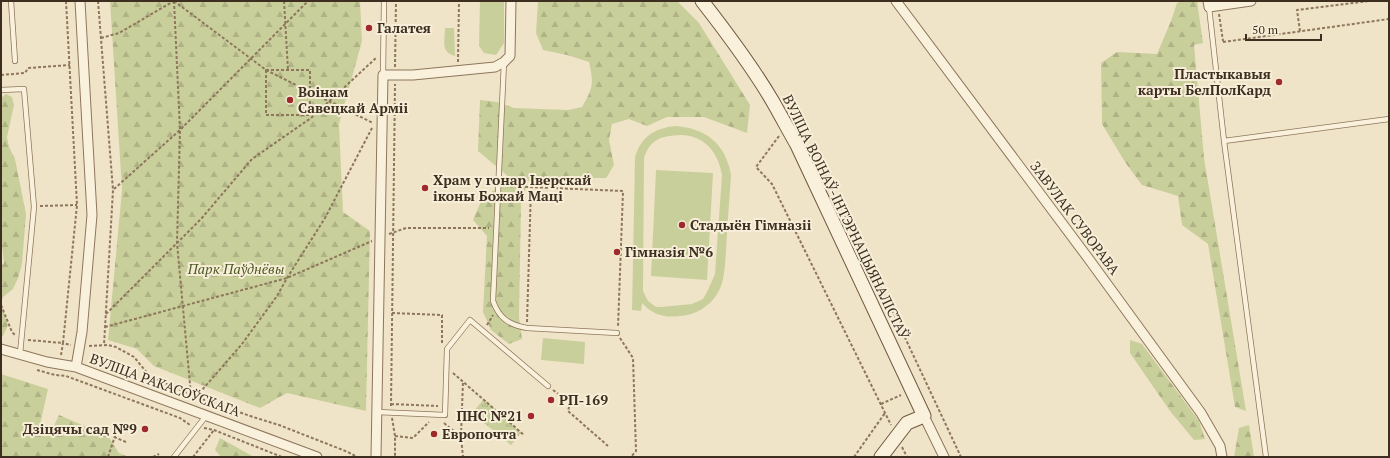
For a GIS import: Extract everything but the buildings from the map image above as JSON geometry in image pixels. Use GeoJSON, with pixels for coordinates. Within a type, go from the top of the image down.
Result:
{"type":"FeatureCollection","features":[{"type":"Feature","properties":{"kind":"street"},"geometry":{"type":"LineString","coordinates":[[76,367],[80,347],[92,215],[80,1]]}},
{"type":"Feature","properties":{"kind":"street"},"geometry":{"type":"LineString","coordinates":[[376,457],[383,76],[494,67],[504,62],[510,56],[511,1]]}},
{"type":"Feature","properties":{"kind":"street","name":"ВУЛІЦА ВОІНАЎ-ІНТЭРНАЦЫЯНАЛІСТАЎ"},"geometry":{"type":"LineString","coordinates":[[702,1],[739,49],[773,101],[790,133],[823,199],[944,457]]}},
{"type":"Feature","properties":{"kind":"street","name":"ЗАВУЛАК СУВОРАВА"},"geometry":{"type":"LineString","coordinates":[[896,1],[1093,264],[1201,413],[1220,446],[1222,457]]}},
{"type":"Feature","properties":{"kind":"street"},"geometry":{"type":"LineString","coordinates":[[1211,4],[1251,1]]}},
{"type":"Feature","properties":{"kind":"street","name":"ВУЛІЦА РАКАСОЎСКАГА"},"geometry":{"type":"LineString","coordinates":[[1,349],[47,362],[76,367],[314,457]]}},
{"type":"Feature","properties":{"kind":"street"},"geometry":{"type":"LineString","coordinates":[[881,457],[906,423],[924,416]]}},
{"type":"Feature","properties":{"kind":"lane"},"geometry":{"type":"LineString","coordinates":[[11,1],[16,61]]}},
{"type":"Feature","properties":{"kind":"lane"},"geometry":{"type":"LineString","coordinates":[[383,76],[384,1]]}},
{"type":"Feature","properties":{"kind":"lane"},"geometry":{"type":"LineString","coordinates":[[1211,4],[1212,43],[1266,457]]}},
{"type":"Feature","properties":{"kind":"lane"},"geometry":{"type":"LineString","coordinates":[[504,62],[493,301],[496,310],[502,317],[515,326],[617,334]]}},
{"type":"Feature","properties":{"kind":"lane"},"geometry":{"type":"LineString","coordinates":[[1,90],[24,90],[34,207],[20,354]]}},
{"type":"Feature","properties":{"kind":"lane"},"geometry":{"type":"LineString","coordinates":[[1224,140],[1389,119]]}},
{"type":"Feature","properties":{"kind":"lane"},"geometry":{"type":"LineString","coordinates":[[378,412],[392,415],[445,415],[447,349],[470,320],[548,386]]}},
{"type":"Feature","properties":{"kind":"lane"},"geometry":{"type":"LineString","coordinates":[[174,457],[206,415]]}},
{"type":"Feature","properties":{"kind":"path"},"geometry":{"type":"LineString","coordinates":[[55,375],[59,364],[63,343],[77,204],[66,1]]}},
{"type":"Feature","properties":{"kind":"path"},"geometry":{"type":"LineString","coordinates":[[98,1],[113,190],[104,345]]}},
{"type":"Feature","properties":{"kind":"path"},"geometry":{"type":"LineString","coordinates":[[101,38],[119,33],[174,1]]}},
{"type":"Feature","properties":{"kind":"path"},"geometry":{"type":"LineString","coordinates":[[174,1],[252,58],[266,70],[374,124],[325,218],[286,278],[277,296],[258,323],[196,397]]}},
{"type":"Feature","properties":{"kind":"path"},"geometry":{"type":"LineString","coordinates":[[174,1],[180,130],[177,243],[191,395]]}},
{"type":"Feature","properties":{"kind":"path"},"geometry":{"type":"LineString","coordinates":[[284,1],[288,70]]}},
{"type":"Feature","properties":{"kind":"path"},"geometry":{"type":"LineString","coordinates":[[113,190],[180,130],[308,1]]}},
{"type":"Feature","properties":{"kind":"path"},"geometry":{"type":"LineString","coordinates":[[394,457],[395,436],[391,404],[396,1]]}},
{"type":"Feature","properties":{"kind":"path"},"geometry":{"type":"LineString","coordinates":[[458,70],[459,1]]}},
{"type":"Feature","properties":{"kind":"path"},"geometry":{"type":"LineString","coordinates":[[1300,31],[1298,10],[1368,1]]}},
{"type":"Feature","properties":{"kind":"path"},"geometry":{"type":"LineString","coordinates":[[1211,4],[1223,42]]}},
{"type":"Feature","properties":{"kind":"path"},"geometry":{"type":"LineString","coordinates":[[1212,43],[1389,19]]}},
{"type":"Feature","properties":{"kind":"path"},"geometry":{"type":"LineString","coordinates":[[106,314],[201,219],[252,160],[311,118],[378,56]]}},
{"type":"Feature","properties":{"kind":"path"},"geometry":{"type":"LineString","coordinates":[[1,75],[26,74],[28,68],[70,65]]}},
{"type":"Feature","properties":{"kind":"path"},"geometry":{"type":"LineString","coordinates":[[266,70],[310,70],[310,115],[266,115],[266,70]]}},
{"type":"Feature","properties":{"kind":"path"},"geometry":{"type":"LineString","coordinates":[[779,132],[780,136],[756,167],[772,184],[907,457]]}},
{"type":"Feature","properties":{"kind":"path"},"geometry":{"type":"LineString","coordinates":[[502,186],[623,191],[617,334],[633,358],[636,452],[632,457]]}},
{"type":"Feature","properties":{"kind":"path"},"geometry":{"type":"LineString","coordinates":[[527,328],[531,188]]}},
{"type":"Feature","properties":{"kind":"path"},"geometry":{"type":"LineString","coordinates":[[34,207],[77,204]]}},
{"type":"Feature","properties":{"kind":"path"},"geometry":{"type":"LineString","coordinates":[[393,232],[406,228],[497,228]]}},
{"type":"Feature","properties":{"kind":"path"},"geometry":{"type":"LineString","coordinates":[[105,327],[286,278],[380,238]]}},
{"type":"Feature","properties":{"kind":"path"},"geometry":{"type":"LineString","coordinates":[[1,305],[12,332],[21,339],[63,343],[80,347],[104,345],[116,347],[126,351],[148,374],[191,395],[253,418],[279,425],[358,457]]}},
{"type":"Feature","properties":{"kind":"path"},"geometry":{"type":"LineString","coordinates":[[483,331],[496,310]]}},
{"type":"Feature","properties":{"kind":"path"},"geometry":{"type":"LineString","coordinates":[[392,312],[442,315],[442,346]]}},
{"type":"Feature","properties":{"kind":"path"},"geometry":{"type":"LineString","coordinates":[[446,367],[524,435]]}},
{"type":"Feature","properties":{"kind":"path"},"geometry":{"type":"LineString","coordinates":[[35,369],[55,375],[66,376],[180,418],[188,424],[214,430],[282,457]]}},
{"type":"Feature","properties":{"kind":"path"},"geometry":{"type":"LineString","coordinates":[[462,380],[460,429],[463,457]]}},
{"type":"Feature","properties":{"kind":"path"},"geometry":{"type":"LineString","coordinates":[[548,386],[570,403],[568,411],[608,446]]}},
{"type":"Feature","properties":{"kind":"path"},"geometry":{"type":"LineString","coordinates":[[391,404],[440,406]]}},
{"type":"Feature","properties":{"kind":"path"},"geometry":{"type":"LineString","coordinates":[[854,457],[885,413]]}},
{"type":"Feature","properties":{"kind":"path"},"geometry":{"type":"LineString","coordinates":[[392,415],[399,418]]}},
{"type":"Feature","properties":{"kind":"path"},"geometry":{"type":"LineString","coordinates":[[395,436],[413,438],[434,418]]}},
{"type":"Feature","properties":{"kind":"path"},"geometry":{"type":"LineString","coordinates":[[443,422],[461,437]]}},
{"type":"Feature","properties":{"kind":"path"},"geometry":{"type":"LineString","coordinates":[[108,457],[118,427]]}},
{"type":"Feature","properties":{"kind":"path"},"geometry":{"type":"LineString","coordinates":[[193,457],[214,430]]}},
{"type":"Feature","properties":{"kind":"path"},"geometry":{"type":"LineString","coordinates":[[114,437],[126,442]]}},
{"type":"Feature","properties":{"kind":"path"},"geometry":{"type":"LineString","coordinates":[[153,457],[159,454]]}},
{"type":"Feature","properties":{"kind":"path"},"geometry":{"type":"LineString","coordinates":[[956,457],[960,455]]}},
{"type":"Feature","properties":{"kind":"path"},"geometry":{"type":"LineString","coordinates":[[438,457],[446,457]]}},
{"type":"Feature","properties":{"kind":"green space","name":"Парк Паўднёвы"},"geometry":{"type":"Polygon","coordinates":[[[110,1],[360,1],[362,41],[339,124],[343,212],[370,231],[366,411],[287,393],[260,408],[154,366],[137,349],[108,340],[122,190],[110,1]]]}},
{"type":"Feature","properties":{"kind":"green space"},"geometry":{"type":"Polygon","coordinates":[[[480,1],[504,1],[504,43],[496,55],[484,53],[479,46],[480,1]]]}},
{"type":"Feature","properties":{"kind":"green space"},"geometry":{"type":"Polygon","coordinates":[[[538,1],[677,1],[699,23],[750,105],[747,133],[704,117],[667,117],[647,126],[629,119],[612,124],[609,140],[614,165],[606,178],[528,181],[521,204],[519,317],[522,339],[509,344],[491,330],[483,312],[487,236],[473,220],[482,199],[510,178],[478,151],[480,100],[497,102],[514,108],[568,110],[582,107],[592,86],[592,76],[589,62],[567,55],[543,50],[536,33],[538,1]]]}},
{"type":"Feature","properties":{"kind":"green space"},"geometry":{"type":"Polygon","coordinates":[[[1182,1],[1197,1],[1203,43],[1194,45],[1204,158],[1246,411],[1235,407],[1208,244],[1182,225],[1178,196],[1142,185],[1125,162],[1102,124],[1101,63],[1117,52],[1157,54],[1177,3],[1182,1]]]}},
{"type":"Feature","properties":{"kind":"green space"},"geometry":{"type":"Polygon","coordinates":[[[445,28],[454,28],[455,56],[447,52],[445,49],[445,28]]]}},
{"type":"Feature","properties":{"kind":"green space"},"geometry":{"type":"Polygon","coordinates":[[[6,94],[12,97],[14,105],[7,137],[9,147],[15,159],[26,214],[22,264],[13,289],[3,297],[1,302],[1,266],[4,263],[1,237],[1,98],[6,94]]]}},
{"type":"Feature","properties":{"kind":"green space"},"geometry":{"type":"Polygon","coordinates":[[[668,127],[686,127],[705,134],[713,140],[719,146],[724,155],[731,175],[725,262],[721,287],[708,305],[695,313],[674,317],[659,315],[642,303],[641,311],[632,310],[635,158],[641,144],[649,135],[655,131],[668,127]],[[674,135],[658,139],[650,146],[644,158],[643,291],[648,301],[656,307],[692,304],[703,299],[715,274],[722,175],[714,152],[697,138],[674,135]]]}},
{"type":"Feature","properties":{"kind":"green space","name":"Стадыён Гімназіі"},"geometry":{"type":"Polygon","coordinates":[[[656,170],[713,173],[707,280],[651,276],[656,170]]]}},
{"type":"Feature","properties":{"kind":"green space"},"geometry":{"type":"Polygon","coordinates":[[[1,304],[8,325],[3,336],[1,336],[1,304]]]}},
{"type":"Feature","properties":{"kind":"green space"},"geometry":{"type":"Polygon","coordinates":[[[543,338],[585,342],[584,364],[541,360],[543,338]]]}},
{"type":"Feature","properties":{"kind":"green space"},"geometry":{"type":"Polygon","coordinates":[[[1130,340],[1142,344],[1199,421],[1205,439],[1194,440],[1170,411],[1130,353],[1130,340]]]}},
{"type":"Feature","properties":{"kind":"green space"},"geometry":{"type":"Polygon","coordinates":[[[1,374],[48,389],[40,425],[52,430],[59,415],[108,436],[119,453],[129,457],[1,457],[1,374]]]}},
{"type":"Feature","properties":{"kind":"green space"},"geometry":{"type":"Polygon","coordinates":[[[484,399],[521,433],[511,445],[472,413],[484,399]]]}},
{"type":"Feature","properties":{"kind":"green space"},"geometry":{"type":"Polygon","coordinates":[[[1249,425],[1254,457],[1234,457],[1239,428],[1249,425]]]}},
{"type":"Feature","properties":{"kind":"green space"},"geometry":{"type":"Polygon","coordinates":[[[220,438],[254,457],[221,457],[215,450],[220,438]]]}},
{"type":"Feature","properties":{"kind":"place","name":"Галатея"},"geometry":{"type":"Point","coordinates":[369,28]}},
{"type":"Feature","properties":{"kind":"place","name":"Пластыкавыя карты БелПолКард"},"geometry":{"type":"Point","coordinates":[1279,82]}},
{"type":"Feature","properties":{"kind":"place","name":"Воінам Савецкай Арміі"},"geometry":{"type":"Point","coordinates":[290,100]}},
{"type":"Feature","properties":{"kind":"place","name":"Храм у гонар Іверскай іконы Божай Маці"},"geometry":{"type":"Point","coordinates":[425,188]}},
{"type":"Feature","properties":{"kind":"place","name":"Стадыён Гімназіі"},"geometry":{"type":"Point","coordinates":[682,225]}},
{"type":"Feature","properties":{"kind":"place","name":"Гімназія №6"},"geometry":{"type":"Point","coordinates":[617,252]}},
{"type":"Feature","properties":{"kind":"place","name":"РП-169"},"geometry":{"type":"Point","coordinates":[551,400]}},
{"type":"Feature","properties":{"kind":"place","name":"ПНС №21"},"geometry":{"type":"Point","coordinates":[531,416]}},
{"type":"Feature","properties":{"kind":"place","name":"Дзіцячы сад №9"},"geometry":{"type":"Point","coordinates":[145,429]}},
{"type":"Feature","properties":{"kind":"place","name":"Европочта"},"geometry":{"type":"Point","coordinates":[434,434]}}]}
